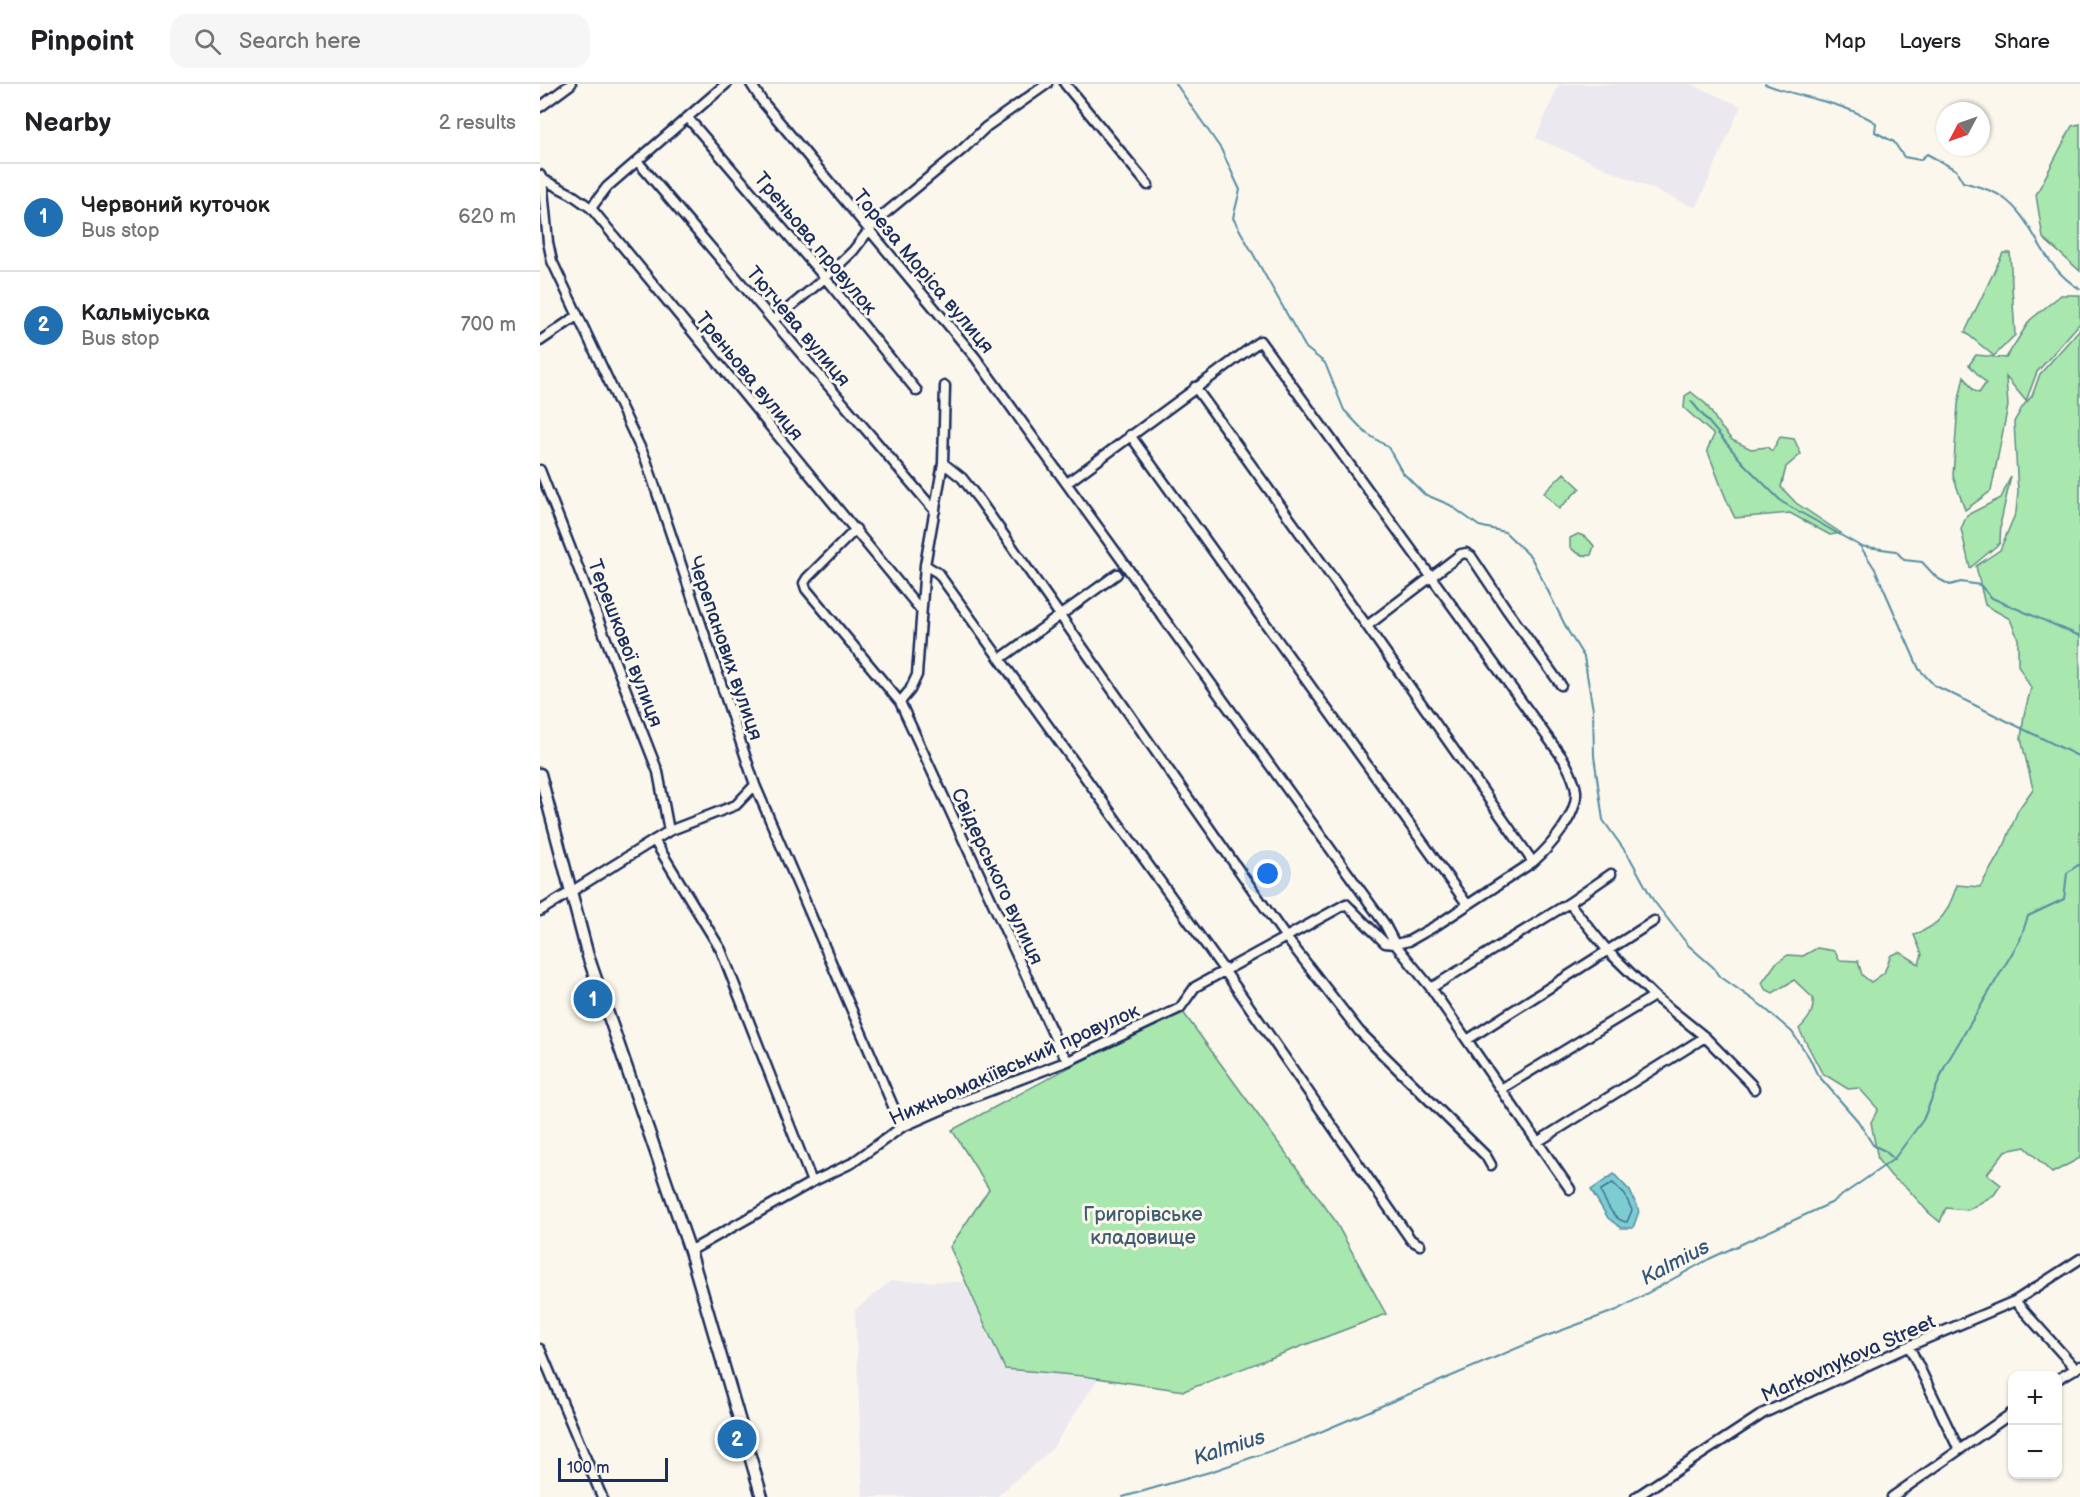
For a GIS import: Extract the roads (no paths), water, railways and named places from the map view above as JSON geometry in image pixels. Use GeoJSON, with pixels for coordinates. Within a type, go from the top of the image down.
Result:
{"type":"FeatureCollection","features":[{"type":"Feature","properties":{"kind":"street"},"geometry":{"type":"LineString","coordinates":[[540,107],[571,84]]}},
{"type":"Feature","properties":{"kind":"street"},"geometry":{"type":"LineString","coordinates":[[591,208],[607,187],[726,84]]}},
{"type":"Feature","properties":{"kind":"street","name":"Тореза Моріса вулиця"},"geometry":{"type":"LineString","coordinates":[[751,84],[762,101],[975,357],[1384,923],[1395,944]]}},
{"type":"Feature","properties":{"kind":"street"},"geometry":{"type":"LineString","coordinates":[[773,321],[825,279],[853,251],[877,219],[986,127],[1047,84]]}},
{"type":"Feature","properties":{"kind":"street"},"geometry":{"type":"LineString","coordinates":[[1065,84],[1148,185]]}},
{"type":"Feature","properties":{"kind":"street","name":"Треньова провулок"},"geometry":{"type":"LineString","coordinates":[[688,118],[918,391]]}},
{"type":"Feature","properties":{"kind":"street","name":"Тютчева вулиця"},"geometry":{"type":"LineString","coordinates":[[638,162],[935,511]]}},
{"type":"Feature","properties":{"kind":"street","name":"Треньова вулиця"},"geometry":{"type":"LineString","coordinates":[[541,177],[591,208],[920,609]]}},
{"type":"Feature","properties":{"kind":"street","name":"Черепанових вулиця"},"geometry":{"type":"LineString","coordinates":[[541,177],[543,222],[552,261],[646,460],[755,785],[902,1127]]}},
{"type":"Feature","properties":{"kind":"street"},"geometry":{"type":"LineString","coordinates":[[540,341],[577,316]]}},
{"type":"Feature","properties":{"kind":"street"},"geometry":{"type":"LineString","coordinates":[[1067,483],[1260,341],[1564,760],[1574,780],[1576,793],[1574,804],[1567,820],[1546,851],[1437,925],[1408,941],[1395,944],[1431,988],[1539,1141],[1570,1189]]}},
{"type":"Feature","properties":{"kind":"street"},"geometry":{"type":"LineString","coordinates":[[900,702],[910,690],[917,675],[925,565],[943,463],[945,386]]}},
{"type":"Feature","properties":{"kind":"street"},"geometry":{"type":"LineString","coordinates":[[1195,387],[1533,862]]}},
{"type":"Feature","properties":{"kind":"street"},"geometry":{"type":"LineString","coordinates":[[1130,435],[1467,904]]}},
{"type":"Feature","properties":{"kind":"street"},"geometry":{"type":"LineString","coordinates":[[943,463],[962,478],[980,501],[1285,936],[1359,1031],[1486,1156],[1491,1165]]}},
{"type":"Feature","properties":{"kind":"street","name":"Терешкової вулиця"},"geometry":{"type":"LineString","coordinates":[[540,470],[658,772],[669,831]]}},
{"type":"Feature","properties":{"kind":"street","name":"Свiдерського вулиця"},"geometry":{"type":"LineString","coordinates":[[856,529],[807,578],[804,583],[806,589],[900,702],[1068,1062]]}},
{"type":"Feature","properties":{"kind":"street"},"geometry":{"type":"LineString","coordinates":[[1367,626],[1431,576],[1461,554],[1466,553],[1471,556],[1561,685]]}},
{"type":"Feature","properties":{"kind":"street"},"geometry":{"type":"LineString","coordinates":[[925,565],[938,573],[1000,658],[1224,970],[1411,1240],[1420,1245]]}},
{"type":"Feature","properties":{"kind":"street"},"geometry":{"type":"LineString","coordinates":[[1000,658],[1117,574]]}},
{"type":"Feature","properties":{"kind":"street"},"geometry":{"type":"LineString","coordinates":[[540,774],[588,956],[690,1251],[762,1497]]}},
{"type":"Feature","properties":{"kind":"street"},"geometry":{"type":"LineString","coordinates":[[540,911],[669,831],[735,805],[755,785]]}},
{"type":"Feature","properties":{"kind":"street"},"geometry":{"type":"LineString","coordinates":[[654,840],[721,950],[812,1182]]}},
{"type":"Feature","properties":{"kind":"street"},"geometry":{"type":"LineString","coordinates":[[1431,988],[1569,903],[1611,874]]}},
{"type":"Feature","properties":{"kind":"street","name":"Нижньомакіївський провулок"},"geometry":{"type":"LineString","coordinates":[[690,1251],[812,1182],[852,1163],[902,1127],[950,1106],[1068,1062],[1180,1008],[1195,987],[1346,903],[1384,943],[1395,944]]}},
{"type":"Feature","properties":{"kind":"street"},"geometry":{"type":"LineString","coordinates":[[1569,903],[1608,951],[1654,996],[1706,1037],[1754,1089]]}},
{"type":"Feature","properties":{"kind":"street"},"geometry":{"type":"LineString","coordinates":[[1467,1040],[1654,921]]}},
{"type":"Feature","properties":{"kind":"street"},"geometry":{"type":"LineString","coordinates":[[1502,1089],[1654,996]]}},
{"type":"Feature","properties":{"kind":"street"},"geometry":{"type":"LineString","coordinates":[[1539,1141],[1706,1037]]}},
{"type":"Feature","properties":{"kind":"street","name":"Markovnykova Street"},"geometry":{"type":"LineString","coordinates":[[1636,1497],[1764,1413],[1909,1346],[2015,1301],[2080,1259]]}},
{"type":"Feature","properties":{"kind":"street"},"geometry":{"type":"LineString","coordinates":[[2015,1301],[2078,1367],[2062,1377]]}},
{"type":"Feature","properties":{"kind":"street"},"geometry":{"type":"LineString","coordinates":[[1909,1346],[1959,1450]]}},
{"type":"Feature","properties":{"kind":"street"},"geometry":{"type":"LineString","coordinates":[[540,1349],[602,1497]]}},
{"type":"Feature","properties":{"kind":"street"},"geometry":{"type":"LineString","coordinates":[[1892,1497],[2008,1416]]}},
{"type":"Feature","properties":{"kind":"water"},"geometry":{"type":"Polygon","coordinates":[[[1614,1174],[1630,1191],[1639,1211],[1633,1228],[1621,1228],[1608,1218],[1591,1190],[1614,1174]]]}},
{"type":"Feature","properties":{"kind":"waterway"},"geometry":{"type":"LineString","coordinates":[[1176,84],[1221,149],[1240,190],[1233,218],[1306,348],[1325,363],[1344,410],[1366,433],[1388,447],[1402,472],[1424,494],[1450,505],[1479,526],[1505,532],[1531,557],[1568,631],[1584,657],[1593,710],[1594,756],[1603,820],[1630,858],[1653,900],[1688,945],[1713,967],[1718,975],[1762,1006],[1792,1032],[1809,1057],[1817,1074],[1858,1121],[1873,1145],[1894,1159]]}},
{"type":"Feature","properties":{"kind":"waterway"},"geometry":{"type":"LineString","coordinates":[[1765,84],[1836,105],[1863,116],[1876,123],[1875,132],[1894,142],[1904,157],[1920,160],[1927,154],[1956,170],[1963,182],[1998,194],[2023,218],[2055,268],[2080,289]]}},
{"type":"Feature","properties":{"kind":"waterway"},"geometry":{"type":"LineString","coordinates":[[1691,401],[1743,463],[1782,502],[1860,546],[1875,569],[1919,669],[1934,685],[2080,757]]}},
{"type":"Feature","properties":{"kind":"waterway"},"geometry":{"type":"LineString","coordinates":[[1860,546],[1896,551],[1904,560],[1922,562],[1937,578],[1950,585],[1961,582],[1980,585],[1992,598],[2080,636]]}},
{"type":"Feature","properties":{"kind":"waterway","name":"Kalmius"},"geometry":{"type":"LineString","coordinates":[[1123,1497],[1213,1471],[1299,1441],[1541,1338],[1617,1310],[1709,1259],[1831,1203],[1894,1159],[1923,1120],[1945,1066],[2020,940],[2028,916],[2064,899],[2067,873],[2078,865],[2080,866]]}},
{"type":"Feature","properties":{"kind":"place","name":"Червоний куточок"},"geometry":{"type":"Point","coordinates":[593,999]}},
{"type":"Feature","properties":{"kind":"place","name":"Кальміуська"},"geometry":{"type":"Point","coordinates":[737,1439]}},
{"type":"Feature","properties":{"kind":"park label","name":"Григорівське кладовище"},"geometry":{"type":"Point","coordinates":[1143,1226]}}]}
